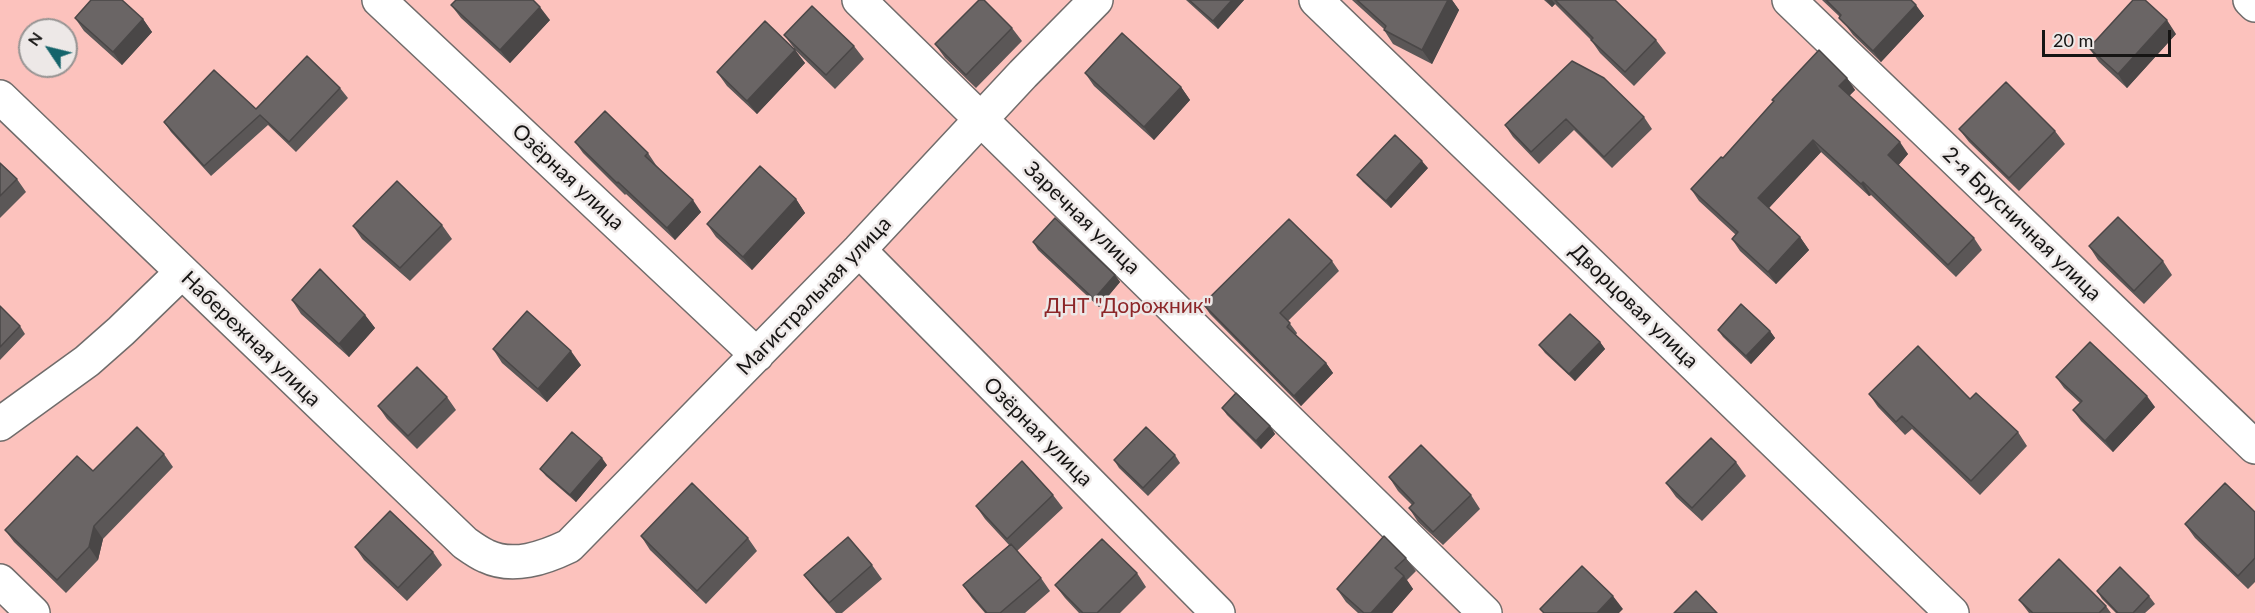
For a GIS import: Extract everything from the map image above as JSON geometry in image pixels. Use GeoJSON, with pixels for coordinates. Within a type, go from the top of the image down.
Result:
{"type":"FeatureCollection","features":[{"type":"Feature","properties":{"kind":"street","name":"Озёрная улица"},"geometry":{"type":"LineString","coordinates":[[379,0],[757,355]]}},
{"type":"Feature","properties":{"kind":"street","name":"Заречная улица"},"geometry":{"type":"LineString","coordinates":[[859,0],[1485,613]]}},
{"type":"Feature","properties":{"kind":"street","name":"Магистральная улица"},"geometry":{"type":"LineString","coordinates":[[513,562],[545,557],[569,546],[859,250],[1096,0]]}},
{"type":"Feature","properties":{"kind":"street","name":"Дворцовая улица"},"geometry":{"type":"LineString","coordinates":[[1316,0],[1952,613]]}},
{"type":"Feature","properties":{"kind":"street","name":"2-я Брусничная улица"},"geometry":{"type":"LineString","coordinates":[[1789,0],[2255,447]]}},
{"type":"Feature","properties":{"kind":"street"},"geometry":{"type":"LineString","coordinates":[[2250,0],[2255,5]]}},
{"type":"Feature","properties":{"kind":"street","name":"Набережная улица"},"geometry":{"type":"LineString","coordinates":[[0,97],[465,543],[487,557],[513,562]]}},
{"type":"Feature","properties":{"kind":"street","name":"Озёрная улица"},"geometry":{"type":"LineString","coordinates":[[859,250],[1218,613]]}},
{"type":"Feature","properties":{"kind":"street"},"geometry":{"type":"LineString","coordinates":[[0,424],[87,361],[122,331],[182,272]]}},
{"type":"Feature","properties":{"kind":"street"},"geometry":{"type":"LineString","coordinates":[[0,581],[33,613]]}},
{"type":"Feature","properties":{"kind":"green space","name":"ДНТ \"Дорожник\""},"geometry":{"type":"Polygon","coordinates":[[[0,0],[2255,0],[2255,613],[0,613],[0,0]]]}},
{"type":"Feature","properties":{"kind":"building"},"geometry":{"type":"Polygon","coordinates":[[[91,0],[122,0],[143,19],[113,52],[78,21],[78,18],[75,18],[91,0]]]}},
{"type":"Feature","properties":{"kind":"building"},"geometry":{"type":"Polygon","coordinates":[[[456,0],[533,0],[540,7],[500,50],[451,5],[456,0]]]}},
{"type":"Feature","properties":{"kind":"building"},"geometry":{"type":"Polygon","coordinates":[[[979,0],[984,0],[1012,28],[966,75],[935,44],[979,0]]]}},
{"type":"Feature","properties":{"kind":"building"},"geometry":{"type":"Polygon","coordinates":[[[1189,0],[1232,0],[1213,21],[1189,0]]]}},
{"type":"Feature","properties":{"kind":"building"},"geometry":{"type":"Polygon","coordinates":[[[1357,0],[1448,0],[1422,50],[1384,30],[1386,26],[1357,0]]]}},
{"type":"Feature","properties":{"kind":"building"},"geometry":{"type":"Polygon","coordinates":[[[1555,0],[1615,0],[1656,40],[1625,72],[1591,40],[1593,38],[1555,0]]]}},
{"type":"Feature","properties":{"kind":"building"},"geometry":{"type":"Polygon","coordinates":[[[1826,0],[1911,0],[1916,5],[1873,51],[1839,18],[1841,15],[1826,0]]]}},
{"type":"Feature","properties":{"kind":"building"},"geometry":{"type":"Polygon","coordinates":[[[2133,0],[2145,0],[2167,20],[2118,74],[2089,48],[2133,0]]]}},
{"type":"Feature","properties":{"kind":"building"},"geometry":{"type":"Polygon","coordinates":[[[812,6],[854,46],[826,75],[784,35],[812,6]]]}},
{"type":"Feature","properties":{"kind":"building"},"geometry":{"type":"Polygon","coordinates":[[[765,21],[795,50],[747,101],[717,72],[765,21]]]}},
{"type":"Feature","properties":{"kind":"building"},"geometry":{"type":"Polygon","coordinates":[[[1122,33],[1181,87],[1144,127],[1085,73],[1122,33]]]}},
{"type":"Feature","properties":{"kind":"building"},"geometry":{"type":"Polygon","coordinates":[[[1819,50],[1847,78],[1839,86],[1900,142],[1888,155],[1974,238],[1948,265],[1863,182],[1861,184],[1813,140],[1758,198],[1800,237],[1768,272],[1732,239],[1738,232],[1691,189],[1721,157],[1723,158],[1774,101],[1772,100],[1819,50]]]}},
{"type":"Feature","properties":{"kind":"building"},"geometry":{"type":"Polygon","coordinates":[[[307,56],[340,88],[289,142],[260,115],[204,166],[164,122],[214,70],[256,109],[307,56]]]}},
{"type":"Feature","properties":{"kind":"building"},"geometry":{"type":"Polygon","coordinates":[[[1572,61],[1604,78],[1644,117],[1604,157],[1566,119],[1531,152],[1505,125],[1572,61]]]}},
{"type":"Feature","properties":{"kind":"building"},"geometry":{"type":"Polygon","coordinates":[[[2006,82],[2055,131],[2009,178],[1959,129],[2006,82]]]}},
{"type":"Feature","properties":{"kind":"building"},"geometry":{"type":"Polygon","coordinates":[[[605,111],[648,153],[645,156],[693,200],[667,228],[575,142],[605,111]]]}},
{"type":"Feature","properties":{"kind":"building"},"geometry":{"type":"Polygon","coordinates":[[[1395,135],[1422,161],[1386,201],[1357,175],[1395,135]]]}},
{"type":"Feature","properties":{"kind":"building"},"geometry":{"type":"Polygon","coordinates":[[[0,163],[17,179],[0,196],[0,163]]]}},
{"type":"Feature","properties":{"kind":"building"},"geometry":{"type":"Polygon","coordinates":[[[760,166],[796,199],[743,257],[707,224],[760,166]]]}},
{"type":"Feature","properties":{"kind":"building"},"geometry":{"type":"Polygon","coordinates":[[[397,181],[442,225],[400,268],[353,226],[397,181]]]}},
{"type":"Feature","properties":{"kind":"building"},"geometry":{"type":"Polygon","coordinates":[[[2118,217],[2163,261],[2134,291],[2089,246],[2118,217]]]}},
{"type":"Feature","properties":{"kind":"building"},"geometry":{"type":"Polygon","coordinates":[[[1055,218],[1115,275],[1094,299],[1033,242],[1055,218]]]}},
{"type":"Feature","properties":{"kind":"building"},"geometry":{"type":"Polygon","coordinates":[[[1289,219],[1332,261],[1280,313],[1290,323],[1287,327],[1326,363],[1294,396],[1203,304],[1289,219]]]}},
{"type":"Feature","properties":{"kind":"building"},"geometry":{"type":"Polygon","coordinates":[[[320,269],[365,315],[339,344],[292,300],[320,269]]]}},
{"type":"Feature","properties":{"kind":"building"},"geometry":{"type":"Polygon","coordinates":[[[1741,304],[1770,331],[1746,356],[1718,330],[1741,304]]]}},
{"type":"Feature","properties":{"kind":"building"},"geometry":{"type":"Polygon","coordinates":[[[0,306],[20,326],[0,347],[0,306]]]}},
{"type":"Feature","properties":{"kind":"building"},"geometry":{"type":"Polygon","coordinates":[[[527,311],[571,351],[538,389],[493,349],[527,311]]]}},
{"type":"Feature","properties":{"kind":"building"},"geometry":{"type":"Polygon","coordinates":[[[1570,314],[1600,342],[1569,374],[1539,345],[1570,314]]]}},
{"type":"Feature","properties":{"kind":"building"},"geometry":{"type":"Polygon","coordinates":[[[2090,342],[2147,396],[2105,441],[2073,410],[2082,401],[2056,377],[2090,342]]]}},
{"type":"Feature","properties":{"kind":"building"},"geometry":{"type":"Polygon","coordinates":[[[1918,346],[1970,399],[1976,393],[2018,432],[1971,481],[1902,416],[1896,422],[1869,394],[1918,346]]]}},
{"type":"Feature","properties":{"kind":"building"},"geometry":{"type":"Polygon","coordinates":[[[417,367],[447,397],[408,436],[378,406],[417,367]]]}},
{"type":"Feature","properties":{"kind":"building"},"geometry":{"type":"Polygon","coordinates":[[[1236,393],[1270,426],[1256,441],[1222,408],[1236,393]]]}},
{"type":"Feature","properties":{"kind":"building"},"geometry":{"type":"Polygon","coordinates":[[[137,427],[164,454],[94,526],[89,547],[57,580],[5,530],[77,456],[93,471],[137,427]]]}},
{"type":"Feature","properties":{"kind":"building"},"geometry":{"type":"Polygon","coordinates":[[[1146,427],[1175,455],[1143,488],[1114,460],[1146,427]]]}},
{"type":"Feature","properties":{"kind":"building"},"geometry":{"type":"Polygon","coordinates":[[[572,432],[602,458],[570,495],[540,469],[572,432]]]}},
{"type":"Feature","properties":{"kind":"building"},"geometry":{"type":"Polygon","coordinates":[[[1711,438],[1736,462],[1692,508],[1666,483],[1711,438]]]}},
{"type":"Feature","properties":{"kind":"building"},"geometry":{"type":"Polygon","coordinates":[[[1421,445],[1471,495],[1433,532],[1409,508],[1414,503],[1389,477],[1421,445]]]}},
{"type":"Feature","properties":{"kind":"building"},"geometry":{"type":"Polygon","coordinates":[[[1022,461],[1053,495],[1007,539],[976,506],[1022,461]]]}},
{"type":"Feature","properties":{"kind":"building"},"geometry":{"type":"Polygon","coordinates":[[[692,483],[748,538],[697,591],[641,536],[692,483]]]}},
{"type":"Feature","properties":{"kind":"building"},"geometry":{"type":"Polygon","coordinates":[[[2225,483],[2255,512],[2255,558],[2238,576],[2185,524],[2225,483]]]}},
{"type":"Feature","properties":{"kind":"building"},"geometry":{"type":"Polygon","coordinates":[[[390,511],[433,552],[398,588],[355,547],[390,511]]]}},
{"type":"Feature","properties":{"kind":"building"},"geometry":{"type":"Polygon","coordinates":[[[1384,536],[1406,558],[1395,568],[1404,576],[1371,613],[1364,613],[1337,589],[1384,536]]]}},
{"type":"Feature","properties":{"kind":"building"},"geometry":{"type":"Polygon","coordinates":[[[848,537],[872,565],[829,603],[804,575],[848,537]]]}},
{"type":"Feature","properties":{"kind":"building"},"geometry":{"type":"Polygon","coordinates":[[[1102,539],[1137,573],[1097,613],[1083,613],[1055,585],[1102,539]]]}},
{"type":"Feature","properties":{"kind":"building"},"geometry":{"type":"Polygon","coordinates":[[[1011,544],[1041,578],[1000,613],[987,613],[963,585],[1011,544]]]}},
{"type":"Feature","properties":{"kind":"building"},"geometry":{"type":"Polygon","coordinates":[[[2059,559],[2106,606],[2099,613],[2033,613],[2019,600],[2059,559]]]}},
{"type":"Feature","properties":{"kind":"building"},"geometry":{"type":"Polygon","coordinates":[[[1582,566],[1613,596],[1597,613],[1544,613],[1540,609],[1582,566]]]}},
{"type":"Feature","properties":{"kind":"building"},"geometry":{"type":"Polygon","coordinates":[[[2120,567],[2149,596],[2133,613],[2118,613],[2097,591],[2120,567]]]}},
{"type":"Feature","properties":{"kind":"building"},"geometry":{"type":"Polygon","coordinates":[[[1696,591],[1717,613],[1674,613],[1696,591]]]}}]}
